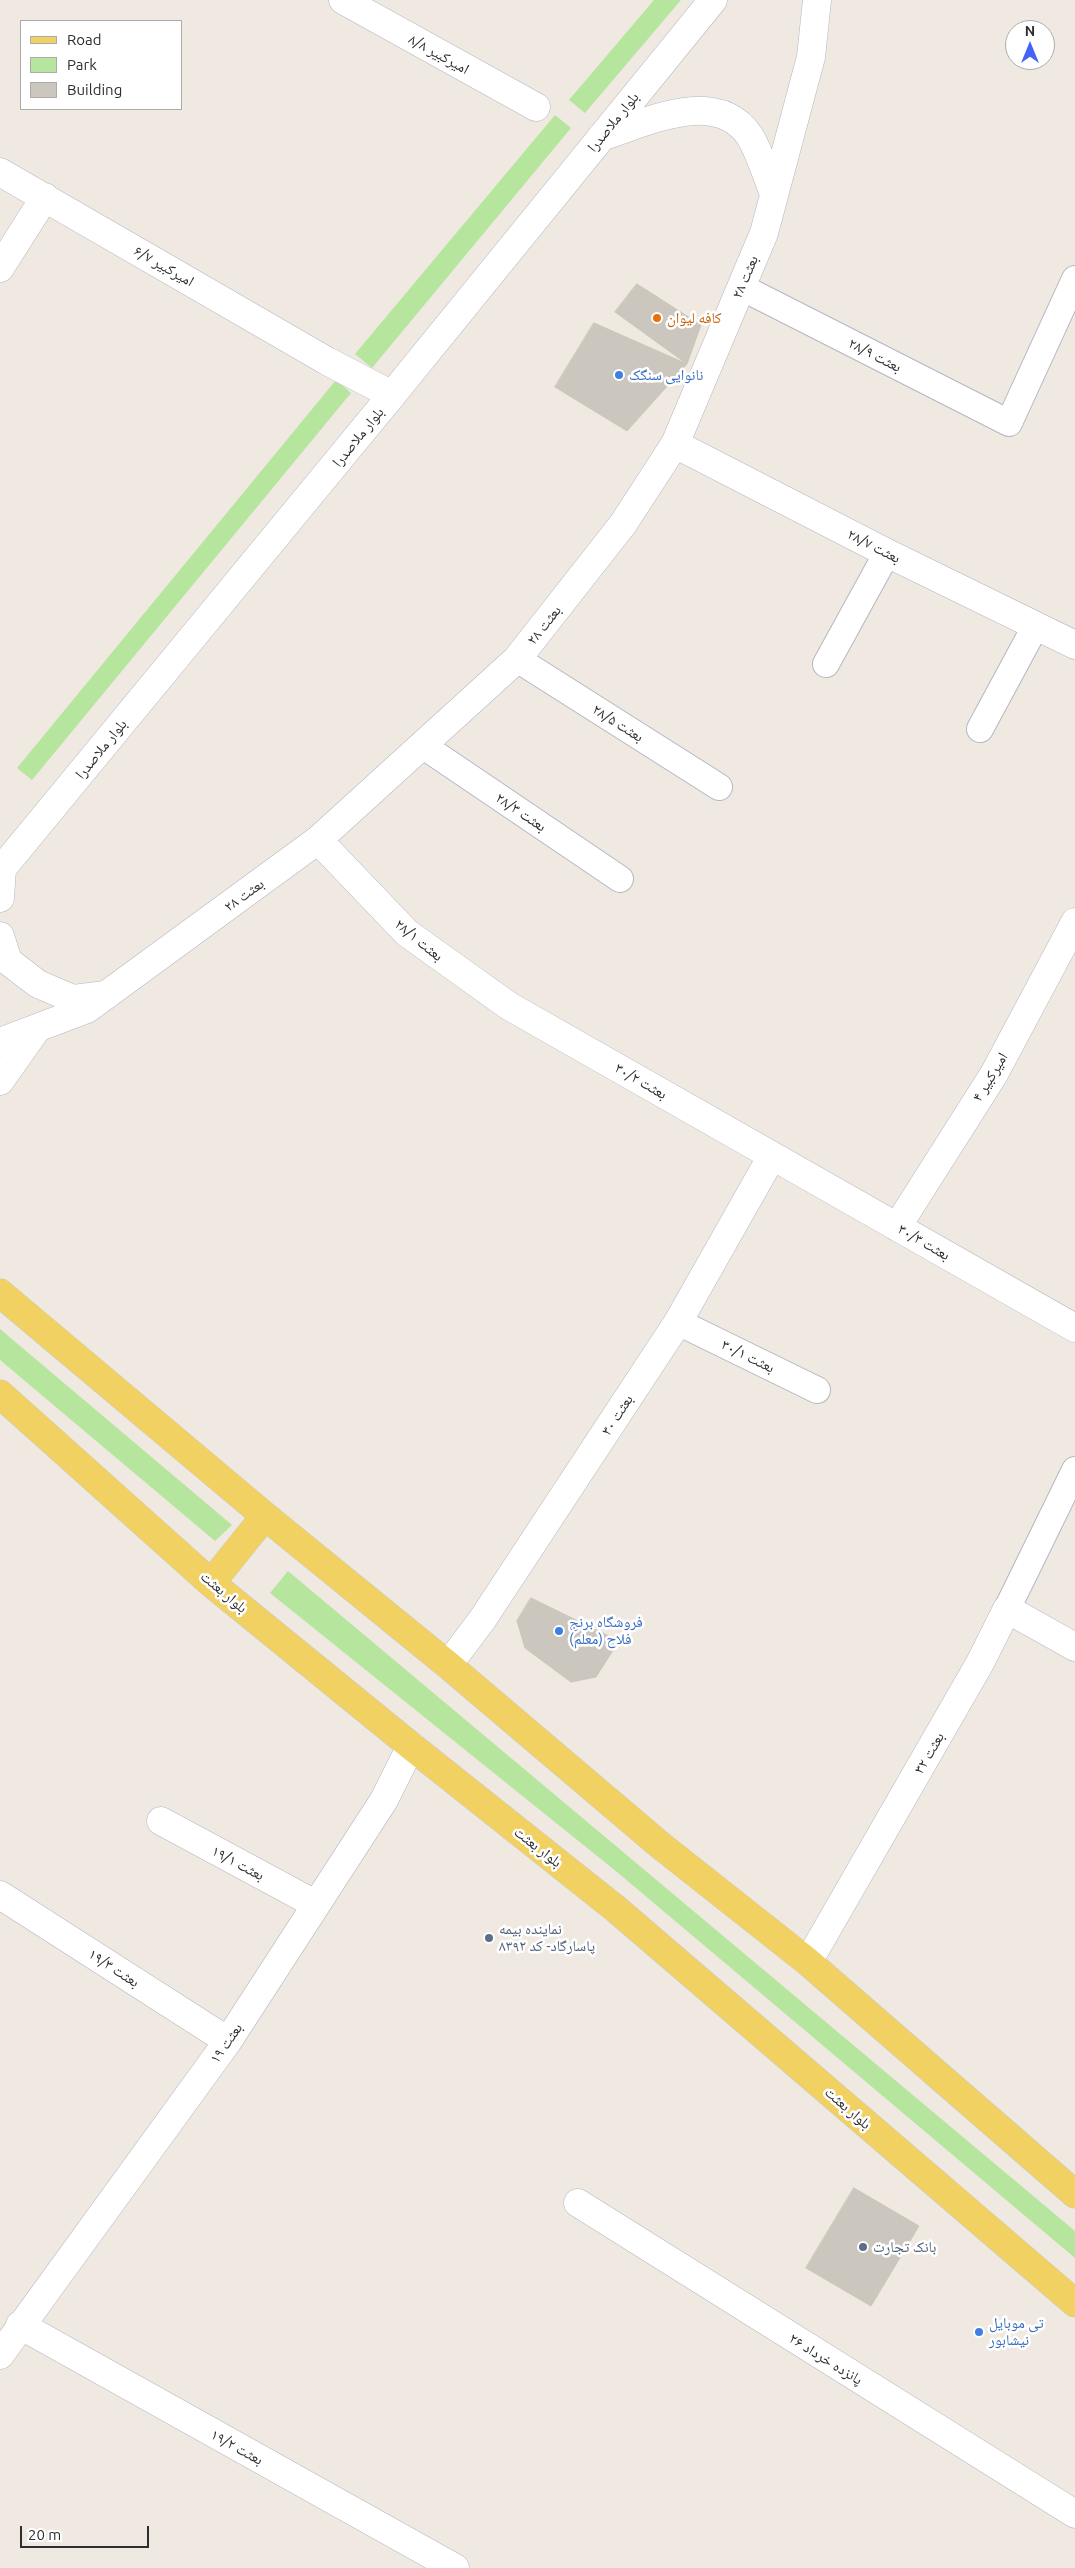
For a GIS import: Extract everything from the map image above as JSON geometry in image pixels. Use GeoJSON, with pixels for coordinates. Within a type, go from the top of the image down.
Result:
{"type":"FeatureCollection","features":[{"type":"Feature","properties":{"kind":"main road"},"geometry":{"type":"LineString","coordinates":[[0,1293],[265,1516],[448,1665],[660,1845],[808,1962],[1075,2194]]}},
{"type":"Feature","properties":{"kind":"main road","name":"بلوار بعثت"},"geometry":{"type":"LineString","coordinates":[[0,1394],[212,1583],[411,1746],[616,1909],[1075,2303]]}},
{"type":"Feature","properties":{"kind":"main road"},"geometry":{"type":"LineString","coordinates":[[212,1583],[265,1516]]}},
{"type":"Feature","properties":{"kind":"street","name":"امیرکبیر ۸/۸"},"geometry":{"type":"LineString","coordinates":[[342,0],[536,107]]}},
{"type":"Feature","properties":{"kind":"street","name":"بلوار ملاصدرا"},"geometry":{"type":"LineString","coordinates":[[1,870],[392,396],[713,0]]}},
{"type":"Feature","properties":{"kind":"street","name":"بعثت ۲۸"},"geometry":{"type":"LineString","coordinates":[[0,1042],[36,1030],[87,1008],[318,840],[517,659],[623,524],[675,444],[764,233],[810,57],[817,0]]}},
{"type":"Feature","properties":{"kind":"street"},"geometry":{"type":"LineString","coordinates":[[601,137],[675,113],[702,110],[731,116],[749,135],[774,194]]}},
{"type":"Feature","properties":{"kind":"street","name":"امیرکبیر ۶/۷"},"geometry":{"type":"LineString","coordinates":[[0,172],[327,361],[392,396]]}},
{"type":"Feature","properties":{"kind":"street"},"geometry":{"type":"LineString","coordinates":[[0,268],[45,197]]}},
{"type":"Feature","properties":{"kind":"street","name":"بعثت ۲۸/۷"},"geometry":{"type":"LineString","coordinates":[[675,444],[887,553],[1075,645]]}},
{"type":"Feature","properties":{"kind":"street","name":"بعثت ۲۸/۱"},"geometry":{"type":"LineString","coordinates":[[318,840],[407,933],[509,1006]]}},
{"type":"Feature","properties":{"kind":"street"},"geometry":{"type":"LineString","coordinates":[[0,898],[1,870]]}},
{"type":"Feature","properties":{"kind":"street","name":"امیرکبیر ۴"},"geometry":{"type":"LineString","coordinates":[[897,1227],[994,1074],[1075,922]]}},
{"type":"Feature","properties":{"kind":"street"},"geometry":{"type":"LineString","coordinates":[[0,936],[8,962],[38,984],[73,998],[106,995]]}},
{"type":"Feature","properties":{"kind":"street","name":"بعثت ۳۰/۲"},"geometry":{"type":"LineString","coordinates":[[509,1006],[772,1156]]}},
{"type":"Feature","properties":{"kind":"street"},"geometry":{"type":"LineString","coordinates":[[0,1081],[36,1030]]}},
{"type":"Feature","properties":{"kind":"street","name":"بعثت ۳۰/۳"},"geometry":{"type":"LineString","coordinates":[[772,1156],[1075,1328]]}},
{"type":"Feature","properties":{"kind":"street","name":"بعثت ۳۰"},"geometry":{"type":"LineString","coordinates":[[448,1665],[482,1620],[678,1322],[772,1156]]}},
{"type":"Feature","properties":{"kind":"street"},"geometry":{"type":"LineString","coordinates":[[1007,1609],[1075,1647]]}},
{"type":"Feature","properties":{"kind":"street","name":"بعثت ۳۲"},"geometry":{"type":"LineString","coordinates":[[808,1962],[980,1663],[1007,1609]]}},
{"type":"Feature","properties":{"kind":"street","name":"بعثت ۱۹"},"geometry":{"type":"LineString","coordinates":[[0,2355],[228,2041],[384,1800],[411,1746]]}},
{"type":"Feature","properties":{"kind":"street","name":"بعثت ۱۹/۱"},"geometry":{"type":"LineString","coordinates":[[161,1821],[315,1904]]}},
{"type":"Feature","properties":{"kind":"street","name":"بعثت ۱۹/۳"},"geometry":{"type":"LineString","coordinates":[[0,1895],[228,2041]]}},
{"type":"Feature","properties":{"kind":"street","name":"پانزده خرداد ۲۶"},"geometry":{"type":"LineString","coordinates":[[578,2203],[1075,2514]]}},
{"type":"Feature","properties":{"kind":"street","name":"بعثت ۱۹/۲"},"geometry":{"type":"LineString","coordinates":[[20,2325],[455,2568]]}},
{"type":"Feature","properties":{"kind":"lane","name":"بعثت ۲۸/۹"},"geometry":{"type":"LineString","coordinates":[[741,287],[1009,423],[1075,279]]}},
{"type":"Feature","properties":{"kind":"lane"},"geometry":{"type":"LineString","coordinates":[[826,664],[887,553]]}},
{"type":"Feature","properties":{"kind":"lane"},"geometry":{"type":"LineString","coordinates":[[980,729],[1035,627]]}},
{"type":"Feature","properties":{"kind":"lane","name":"بعثت ۲۸/۵"},"geometry":{"type":"LineString","coordinates":[[517,659],[719,787]]}},
{"type":"Feature","properties":{"kind":"lane","name":"بعثت ۲۸/۳"},"geometry":{"type":"LineString","coordinates":[[422,745],[620,879]]}},
{"type":"Feature","properties":{"kind":"lane","name":"بعثت ۳۰/۱"},"geometry":{"type":"LineString","coordinates":[[678,1322],[818,1390]]}},
{"type":"Feature","properties":{"kind":"lane"},"geometry":{"type":"LineString","coordinates":[[1007,1609],[1074,1470]]}},
{"type":"Feature","properties":{"kind":"green space"},"geometry":{"type":"Polygon","coordinates":[[[654,0],[681,0],[585,113],[569,100],[654,0]]]}},
{"type":"Feature","properties":{"kind":"green space"},"geometry":{"type":"Polygon","coordinates":[[[555,115],[571,128],[372,368],[355,354],[555,115]]]}},
{"type":"Feature","properties":{"kind":"green space"},"geometry":{"type":"Polygon","coordinates":[[[336,380],[351,393],[32,780],[17,768],[336,380]]]}},
{"type":"Feature","properties":{"kind":"green space"},"geometry":{"type":"Polygon","coordinates":[[[0,1329],[232,1525],[215,1541],[0,1360],[0,1329]]]}},
{"type":"Feature","properties":{"kind":"green space"},"geometry":{"type":"Polygon","coordinates":[[[288,1571],[1075,2231],[1075,2258],[617,1872],[270,1593],[288,1571]]]}},
{"type":"Feature","properties":{"kind":"building","name":"کافه لیوان"},"geometry":{"type":"Polygon","coordinates":[[[637,284],[701,325],[687,364],[615,312],[637,284]]]}},
{"type":"Feature","properties":{"kind":"building","name":"نانوایی سنگک"},"geometry":{"type":"Polygon","coordinates":[[[594,323],[687,364],[627,431],[555,387],[594,323]]]}},
{"type":"Feature","properties":{"kind":"building","name":"فروشگاه برنج فلاح (معلم)"},"geometry":{"type":"Polygon","coordinates":[[[531,1598],[619,1641],[596,1677],[571,1682],[525,1648],[517,1621],[531,1598]]]}},
{"type":"Feature","properties":{"kind":"building","name":"بانک تجارت"},"geometry":{"type":"Polygon","coordinates":[[[854,2188],[919,2226],[871,2306],[806,2268],[854,2188]]]}},
{"type":"Feature","properties":{"kind":"place","name":"کافه لیوان"},"geometry":{"type":"Point","coordinates":[657,318]}},
{"type":"Feature","properties":{"kind":"place","name":"نانوایی سنگک"},"geometry":{"type":"Point","coordinates":[619,375]}},
{"type":"Feature","properties":{"kind":"place","name":"فروشگاه برنج فلاح (معلم)"},"geometry":{"type":"Point","coordinates":[559,1631]}},
{"type":"Feature","properties":{"kind":"place","name":"نماینده بیمه پاسارگاد- کد ۸۳۹۲"},"geometry":{"type":"Point","coordinates":[489,1938]}},
{"type":"Feature","properties":{"kind":"place","name":"بانک تجارت"},"geometry":{"type":"Point","coordinates":[863,2247]}},
{"type":"Feature","properties":{"kind":"place","name":"تی موبایل نیشابور"},"geometry":{"type":"Point","coordinates":[979,2332]}}]}
